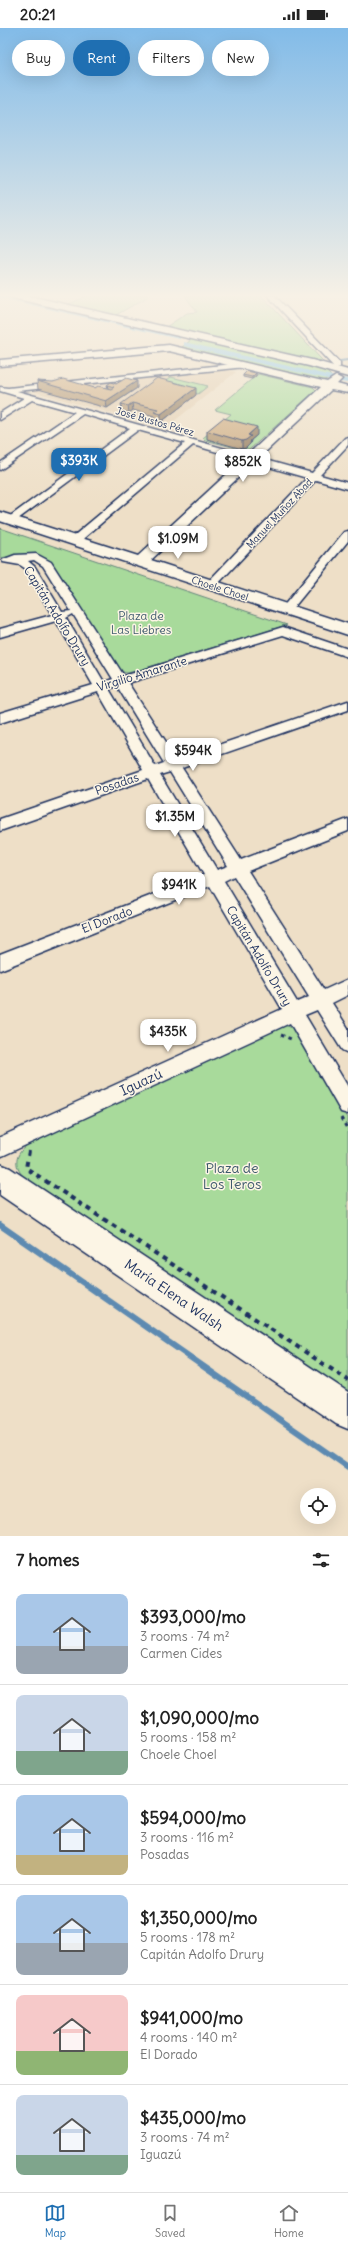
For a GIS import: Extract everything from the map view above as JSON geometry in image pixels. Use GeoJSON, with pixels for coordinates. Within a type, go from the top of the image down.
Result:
{"type":"FeatureCollection","features":[{"type":"Feature","properties":{"kind":"street"},"geometry":{"type":"LineString","coordinates":[[1,390],[238,365]]}},
{"type":"Feature","properties":{"kind":"street"},"geometry":{"type":"LineString","coordinates":[[244,365],[348,390]]}},
{"type":"Feature","properties":{"kind":"street"},"geometry":{"type":"LineString","coordinates":[[317,365],[344,369]]}},
{"type":"Feature","properties":{"kind":"street"},"geometry":{"type":"LineString","coordinates":[[140,562],[328,386],[344,369]]}},
{"type":"Feature","properties":{"kind":"street","name":"José Bustos Pérez"},"geometry":{"type":"LineString","coordinates":[[1,390],[348,486]]}},
{"type":"Feature","properties":{"kind":"street"},"geometry":{"type":"LineString","coordinates":[[0,417],[31,398]]}},
{"type":"Feature","properties":{"kind":"street"},"geometry":{"type":"LineString","coordinates":[[0,467],[81,412]]}},
{"type":"Feature","properties":{"kind":"street"},"geometry":{"type":"LineString","coordinates":[[5,518],[136,427]]}},
{"type":"Feature","properties":{"kind":"street","name":"Manuel Muñoz Abad"},"geometry":{"type":"LineString","coordinates":[[211,585],[348,440]]}},
{"type":"Feature","properties":{"kind":"street"},"geometry":{"type":"LineString","coordinates":[[74,541],[191,442]]}},
{"type":"Feature","properties":{"kind":"street","name":"Choele Choel"},"geometry":{"type":"LineString","coordinates":[[5,518],[348,630]]}},
{"type":"Feature","properties":{"kind":"street"},"geometry":{"type":"LineString","coordinates":[[286,610],[348,534]]}},
{"type":"Feature","properties":{"kind":"street","name":"Capitán Adolfo Drury"},"geometry":{"type":"LineString","coordinates":[[3,561],[30,557],[44,560],[348,1044]]}},
{"type":"Feature","properties":{"kind":"street","name":"Capitán Adolfo Drury"},"geometry":{"type":"LineString","coordinates":[[3,561],[19,560],[27,564],[293,1012],[344,1111]]}},
{"type":"Feature","properties":{"kind":"street"},"geometry":{"type":"LineString","coordinates":[[0,633],[77,611]]}},
{"type":"Feature","properties":{"kind":"street","name":"Virgilio Amarante"},"geometry":{"type":"LineString","coordinates":[[0,718],[283,631],[348,653]]}},
{"type":"Feature","properties":{"kind":"street","name":"Posadas"},"geometry":{"type":"LineString","coordinates":[[0,825],[348,705]]}},
{"type":"Feature","properties":{"kind":"street","name":"El Dorado"},"geometry":{"type":"LineString","coordinates":[[0,962],[348,825]]}},
{"type":"Feature","properties":{"kind":"street","name":"Iguazú"},"geometry":{"type":"LineString","coordinates":[[0,1147],[348,987]]}},
{"type":"Feature","properties":{"kind":"street","name":"María Elena Walsh"},"geometry":{"type":"LineString","coordinates":[[0,1178],[348,1412]]}},
{"type":"Feature","properties":{"kind":"path"},"geometry":{"type":"LineString","coordinates":[[278,1034],[296,1041]]}},
{"type":"Feature","properties":{"kind":"path"},"geometry":{"type":"LineString","coordinates":[[344,1111],[348,1130]]}},
{"type":"Feature","properties":{"kind":"path"},"geometry":{"type":"LineString","coordinates":[[34,1149],[27,1152],[26,1168],[348,1380]]}},
{"type":"Feature","properties":{"kind":"shaded area"},"geometry":{"type":"Polygon","coordinates":[[[227,369],[236,372],[168,426],[161,427],[32,391],[33,389],[227,369]]]}},
{"type":"Feature","properties":{"kind":"green space"},"geometry":{"type":"Polygon","coordinates":[[[255,365],[313,365],[326,371],[332,377],[322,381],[255,365]]]}},
{"type":"Feature","properties":{"kind":"green space"},"geometry":{"type":"Polygon","coordinates":[[[258,374],[313,387],[316,390],[249,450],[205,440],[203,438],[231,414],[215,410],[258,374]]]}},
{"type":"Feature","properties":{"kind":"green space"},"geometry":{"type":"Polygon","coordinates":[[[171,377],[208,386],[198,394],[160,385],[171,377]]]}},
{"type":"Feature","properties":{"kind":"green space","name":"Plaza de Las Liebres"},"geometry":{"type":"Polygon","coordinates":[[[0,528],[287,625],[136,671],[127,673],[119,671],[47,559],[32,554],[0,558],[0,528]]]}},
{"type":"Feature","properties":{"kind":"green space","name":"Plaza de Los Teros"},"geometry":{"type":"Polygon","coordinates":[[[284,1025],[293,1028],[299,1035],[348,1118],[348,1394],[25,1178],[18,1168],[17,1163],[19,1154],[32,1142],[284,1025]]]}},
{"type":"Feature","properties":{"kind":"building"},"geometry":{"type":"Polygon","coordinates":[[[247,371],[256,373],[252,377],[243,375],[247,371]]]}},
{"type":"Feature","properties":{"kind":"building"},"geometry":{"type":"Polygon","coordinates":[[[126,378],[137,381],[106,401],[37,381],[53,382],[63,379],[95,388],[98,386],[111,389],[114,387],[107,385],[111,382],[116,384],[126,378]]]}},
{"type":"Feature","properties":{"kind":"building"},"geometry":{"type":"Polygon","coordinates":[[[157,378],[196,388],[161,414],[154,412],[158,409],[132,403],[128,406],[121,404],[157,378]]]}},
{"type":"Feature","properties":{"kind":"building"},"geometry":{"type":"Polygon","coordinates":[[[223,418],[257,427],[248,435],[251,436],[242,441],[207,431],[223,418]]]}},
{"type":"Feature","properties":{"kind":"waterway"},"geometry":{"type":"LineString","coordinates":[[278,365],[332,378]]}},
{"type":"Feature","properties":{"kind":"waterway"},"geometry":{"type":"LineString","coordinates":[[343,380],[348,381]]}},
{"type":"Feature","properties":{"kind":"waterway"},"geometry":{"type":"LineString","coordinates":[[0,1225],[348,1467]]}}]}
